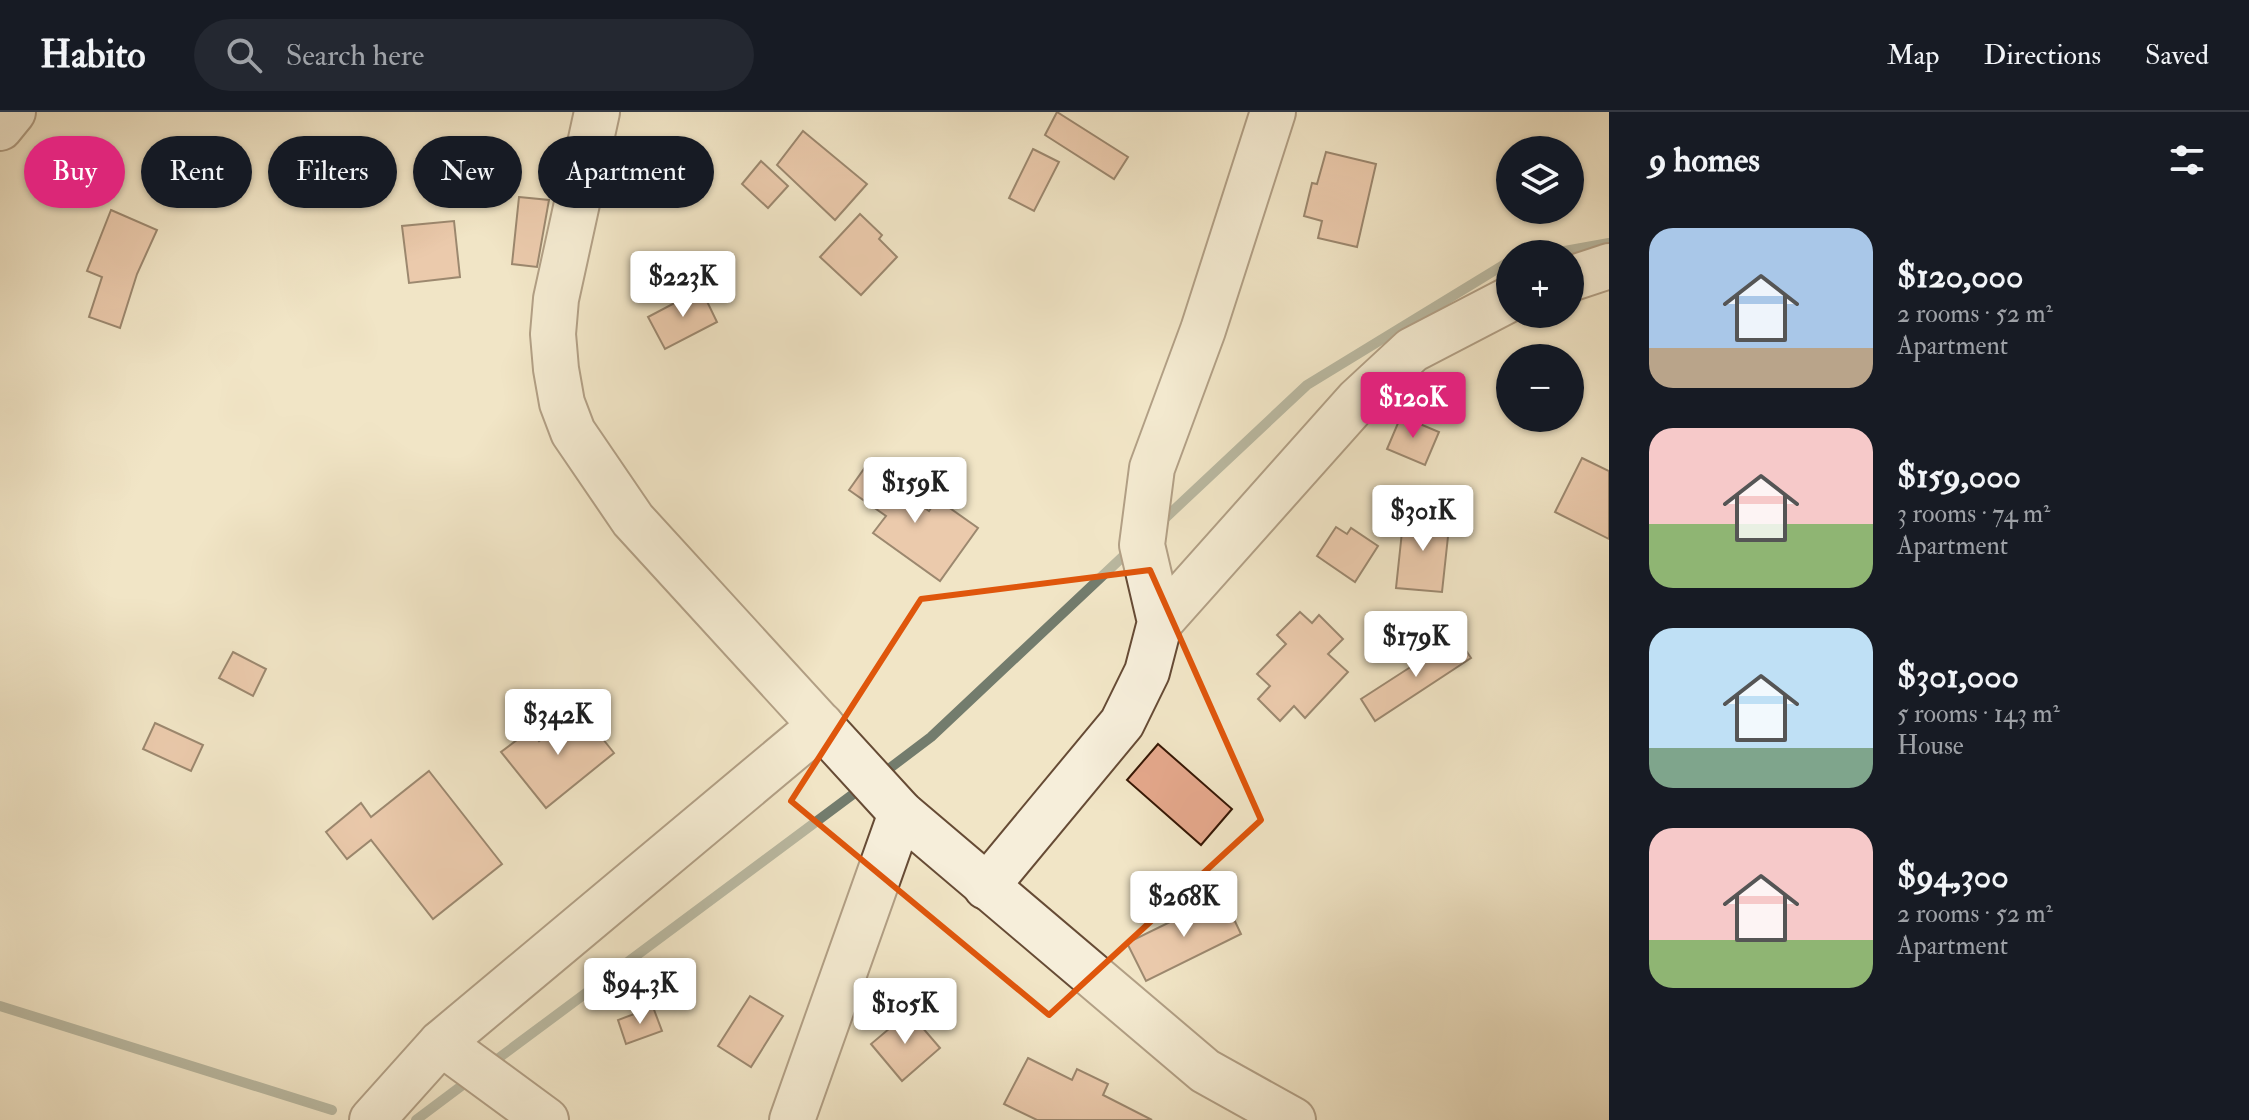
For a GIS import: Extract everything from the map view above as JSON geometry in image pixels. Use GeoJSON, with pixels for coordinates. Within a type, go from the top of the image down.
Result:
{"type":"FeatureCollection","features":[{"type":"Feature","properties":{"kind":"street"},"geometry":{"type":"LineString","coordinates":[[0,128],[13,112]]}},
{"type":"Feature","properties":{"kind":"street"},"geometry":{"type":"LineString","coordinates":[[597,112],[556,299],[553,334],[562,403],[573,432],[633,520],[901,813],[1205,1071],[1293,1120]]}},
{"type":"Feature","properties":{"kind":"street"},"geometry":{"type":"LineString","coordinates":[[1160,622],[1142,545],[1152,468],[1203,330],[1273,112]]}},
{"type":"Feature","properties":{"kind":"street"},"geometry":{"type":"LineString","coordinates":[[1584,274],[1609,266]]}},
{"type":"Feature","properties":{"kind":"street"},"geometry":{"type":"LineString","coordinates":[[986,887],[1122,723],[1147,672],[1160,622],[1380,380],[1412,350],[1496,306]]}},
{"type":"Feature","properties":{"kind":"street"},"geometry":{"type":"LineString","coordinates":[[372,1120],[463,1058],[821,725]]}},
{"type":"Feature","properties":{"kind":"street"},"geometry":{"type":"LineString","coordinates":[[792,1120],[901,813]]}},
{"type":"Feature","properties":{"kind":"street"},"geometry":{"type":"LineString","coordinates":[[463,1058],[546,1120]]}},
{"type":"Feature","properties":{"kind":"highlighted area"},"geometry":{"type":"Polygon","coordinates":[[[1150,570],[1261,820],[1049,1015],[791,801],[921,599],[1150,570]]]}},
{"type":"Feature","properties":{"kind":"building"},"geometry":{"type":"Polygon","coordinates":[[[1057,112],[1128,157],[1114,179],[1045,135],[1057,112]]]}},
{"type":"Feature","properties":{"kind":"building"},"geometry":{"type":"Polygon","coordinates":[[[803,131],[867,184],[835,220],[777,165],[803,131]]]}},
{"type":"Feature","properties":{"kind":"building"},"geometry":{"type":"Polygon","coordinates":[[[1033,149],[1059,162],[1034,211],[1009,198],[1033,149]]]}},
{"type":"Feature","properties":{"kind":"building"},"geometry":{"type":"Polygon","coordinates":[[[1326,152],[1376,164],[1357,247],[1318,238],[1322,221],[1304,216],[1312,183],[1317,184],[1326,152]]]}},
{"type":"Feature","properties":{"kind":"building"},"geometry":{"type":"Polygon","coordinates":[[[761,161],[788,186],[768,208],[742,184],[761,161]]]}},
{"type":"Feature","properties":{"kind":"building"},"geometry":{"type":"Polygon","coordinates":[[[522,197],[538,199],[538,208],[548,208],[537,267],[512,264],[518,208],[522,208],[522,197]]]}},
{"type":"Feature","properties":{"kind":"building"},"geometry":{"type":"Polygon","coordinates":[[[111,210],[157,230],[137,274],[120,328],[89,317],[102,277],[87,271],[111,210]]]}},
{"type":"Feature","properties":{"kind":"building"},"geometry":{"type":"Polygon","coordinates":[[[860,214],[882,235],[879,239],[897,257],[861,295],[820,257],[860,214]]]}},
{"type":"Feature","properties":{"kind":"building"},"geometry":{"type":"Polygon","coordinates":[[[454,221],[460,277],[409,283],[402,226],[454,221]]]}},
{"type":"Feature","properties":{"kind":"building"},"geometry":{"type":"Polygon","coordinates":[[[701,289],[717,322],[665,349],[648,317],[701,289]]]}},
{"type":"Feature","properties":{"kind":"building"},"geometry":{"type":"Polygon","coordinates":[[[1401,416],[1439,432],[1425,465],[1387,449],[1401,416]]]}},
{"type":"Feature","properties":{"kind":"building"},"geometry":{"type":"Polygon","coordinates":[[[1582,458],[1609,471],[1609,539],[1555,512],[1582,458]]]}},
{"type":"Feature","properties":{"kind":"building"},"geometry":{"type":"Polygon","coordinates":[[[866,466],[929,511],[937,499],[978,528],[940,581],[873,533],[886,516],[849,490],[866,466]]]}},
{"type":"Feature","properties":{"kind":"building"},"geometry":{"type":"Polygon","coordinates":[[[1404,513],[1450,518],[1442,592],[1396,588],[1404,513]]]}},
{"type":"Feature","properties":{"kind":"building"},"geometry":{"type":"Polygon","coordinates":[[[1336,527],[1347,534],[1351,528],[1378,546],[1355,582],[1317,556],[1336,527]]]}},
{"type":"Feature","properties":{"kind":"building"},"geometry":{"type":"Polygon","coordinates":[[[1300,612],[1312,623],[1319,615],[1343,639],[1328,654],[1348,672],[1305,718],[1294,706],[1280,721],[1258,699],[1270,686],[1257,674],[1286,644],[1277,635],[1300,612]]]}},
{"type":"Feature","properties":{"kind":"building"},"geometry":{"type":"Polygon","coordinates":[[[1457,637],[1471,658],[1375,721],[1361,699],[1457,637]]]}},
{"type":"Feature","properties":{"kind":"building"},"geometry":{"type":"Polygon","coordinates":[[[233,652],[266,669],[253,696],[219,678],[233,652]]]}},
{"type":"Feature","properties":{"kind":"building"},"geometry":{"type":"Polygon","coordinates":[[[579,709],[614,753],[546,808],[501,752],[530,730],[539,741],[579,709]]]}},
{"type":"Feature","properties":{"kind":"building"},"geometry":{"type":"Polygon","coordinates":[[[155,723],[203,745],[191,771],[143,749],[155,723]]]}},
{"type":"Feature","properties":{"kind":"building"},"geometry":{"type":"Polygon","coordinates":[[[1158,744],[1232,809],[1201,845],[1127,780],[1158,744]]]}},
{"type":"Feature","properties":{"kind":"building"},"geometry":{"type":"Polygon","coordinates":[[[429,771],[502,864],[433,919],[371,840],[347,859],[326,832],[361,803],[371,817],[429,771]]]}},
{"type":"Feature","properties":{"kind":"building"},"geometry":{"type":"Polygon","coordinates":[[[1223,896],[1241,934],[1146,981],[1127,943],[1223,896]]]}},
{"type":"Feature","properties":{"kind":"building"},"geometry":{"type":"Polygon","coordinates":[[[750,996],[783,1016],[751,1067],[718,1046],[750,996]]]}},
{"type":"Feature","properties":{"kind":"building"},"geometry":{"type":"Polygon","coordinates":[[[653,1007],[662,1031],[626,1044],[618,1020],[653,1007]]]}},
{"type":"Feature","properties":{"kind":"building"},"geometry":{"type":"Polygon","coordinates":[[[909,1012],[940,1048],[902,1081],[871,1044],[909,1012]]]}},
{"type":"Feature","properties":{"kind":"building"},"geometry":{"type":"Polygon","coordinates":[[[1028,1058],[1072,1080],[1077,1069],[1108,1084],[1103,1095],[1152,1120],[1037,1120],[1004,1104],[1028,1058]]]}},
{"type":"Feature","properties":{"kind":"waterway"},"geometry":{"type":"LineString","coordinates":[[1584,248],[1609,243]]}},
{"type":"Feature","properties":{"kind":"waterway"},"geometry":{"type":"LineString","coordinates":[[1161,522],[1307,385],[1496,270]]}},
{"type":"Feature","properties":{"kind":"waterway"},"geometry":{"type":"LineString","coordinates":[[890,768],[931,737],[1131,549]]}},
{"type":"Feature","properties":{"kind":"waterway"},"geometry":{"type":"LineString","coordinates":[[488,1066],[856,792]]}},
{"type":"Feature","properties":{"kind":"waterway"},"geometry":{"type":"LineString","coordinates":[[0,1006],[332,1110]]}},
{"type":"Feature","properties":{"kind":"waterway"},"geometry":{"type":"LineString","coordinates":[[416,1120],[472,1078]]}}]}
